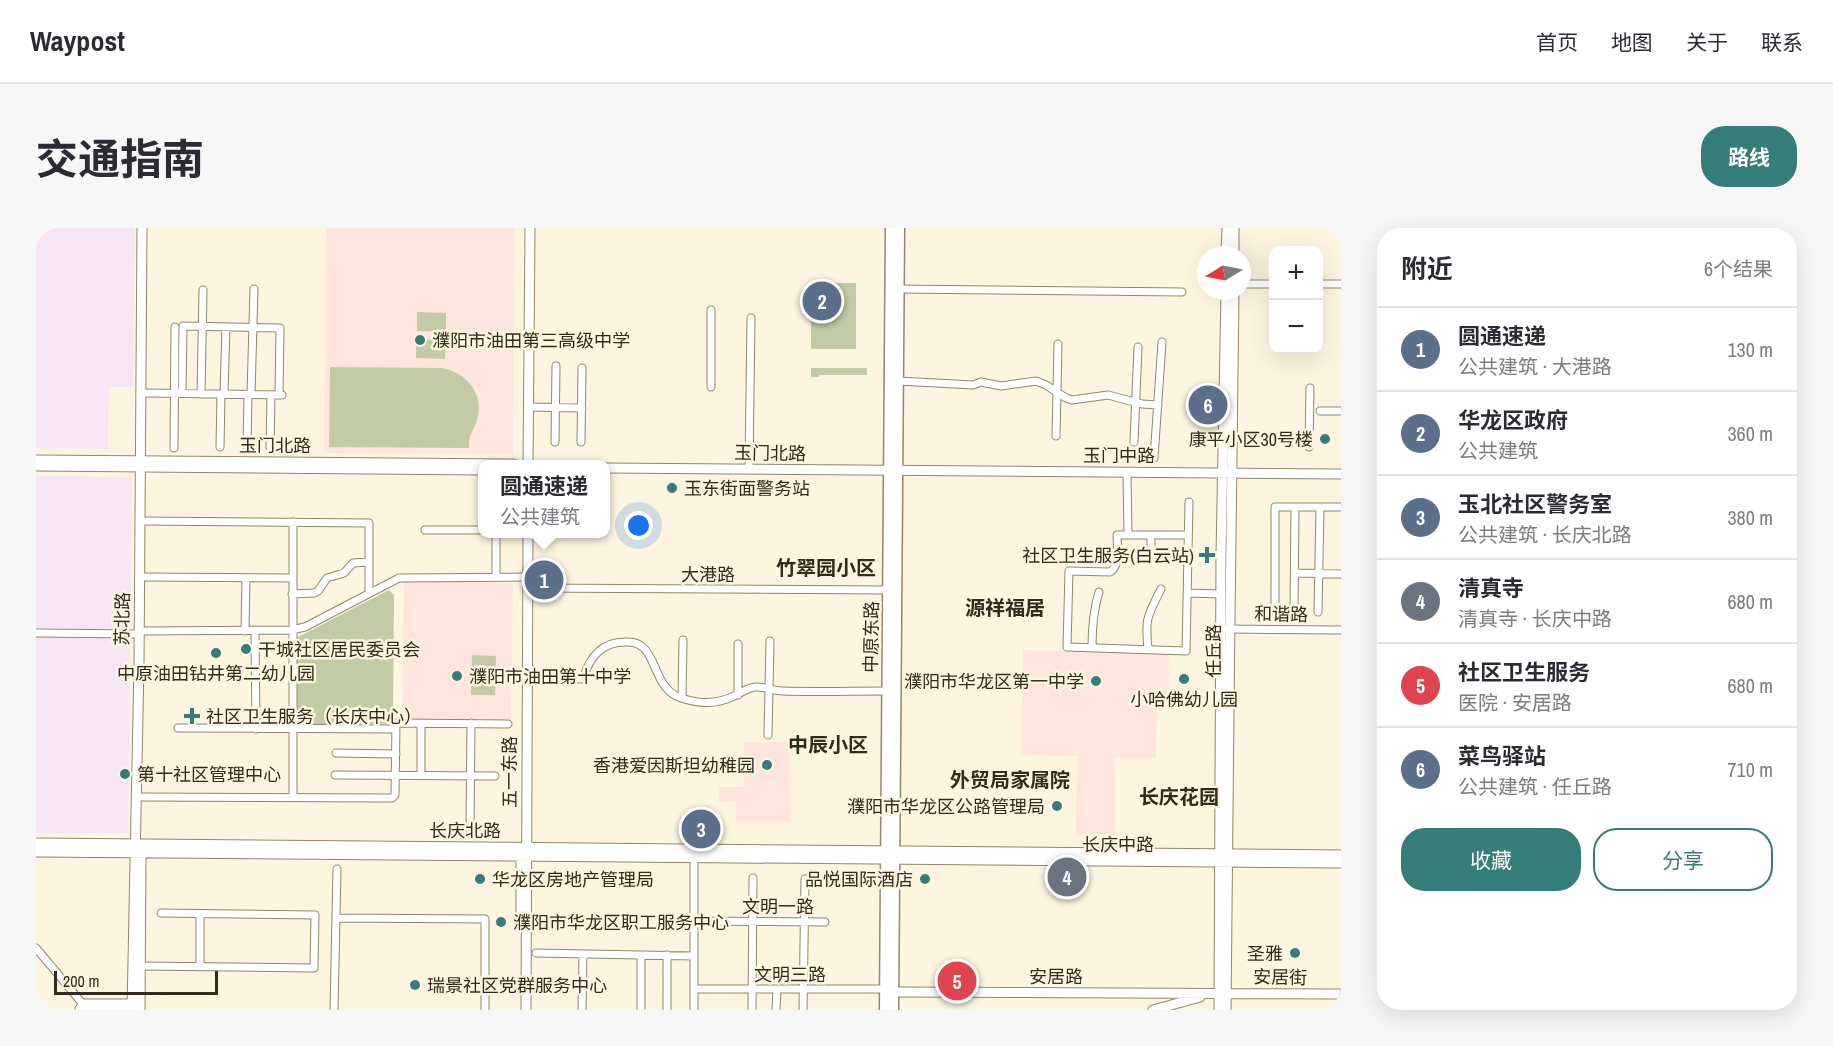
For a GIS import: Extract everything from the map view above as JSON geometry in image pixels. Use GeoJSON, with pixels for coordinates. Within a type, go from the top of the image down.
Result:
{"type":"FeatureCollection","features":[{"type":"Feature","properties":{"kind":"main road","name":"中原东路"},"geometry":{"type":"LineString","coordinates":[[885,1010],[889,991],[894,470],[891,228]]}},
{"type":"Feature","properties":{"kind":"main road","name":"中原东路"},"geometry":{"type":"LineString","coordinates":[[890,855],[888,590],[898,381],[899,228]]}},
{"type":"Feature","properties":{"kind":"main road","name":"中原东路"},"geometry":{"type":"LineString","coordinates":[[889,991],[894,1010]]}},
{"type":"Feature","properties":{"kind":"street","name":"苏北路"},"geometry":{"type":"LineString","coordinates":[[134,1008],[140,966],[142,228]]}},
{"type":"Feature","properties":{"kind":"street","name":"苏北路"},"geometry":{"type":"LineString","coordinates":[[134,1008],[134,872],[139,848],[142,797],[141,633],[145,521],[143,464],[148,228]]}},
{"type":"Feature","properties":{"kind":"street"},"geometry":{"type":"LineString","coordinates":[[523,460],[525,228]]}},
{"type":"Feature","properties":{"kind":"street"},"geometry":{"type":"LineString","coordinates":[[528,460],[530,228]]}},
{"type":"Feature","properties":{"kind":"street"},"geometry":{"type":"LineString","coordinates":[[1226,246],[1227,228]]}},
{"type":"Feature","properties":{"kind":"street"},"geometry":{"type":"LineString","coordinates":[[1234,228],[1234,246]]}},
{"type":"Feature","properties":{"kind":"street"},"geometry":{"type":"LineString","coordinates":[[1251,284],[1269,284]]}},
{"type":"Feature","properties":{"kind":"street"},"geometry":{"type":"LineString","coordinates":[[1323,284],[1341,284]]}},
{"type":"Feature","properties":{"kind":"street"},"geometry":{"type":"LineString","coordinates":[[247,447],[254,289]]}},
{"type":"Feature","properties":{"kind":"street"},"geometry":{"type":"LineString","coordinates":[[898,289],[1182,292]]}},
{"type":"Feature","properties":{"kind":"street"},"geometry":{"type":"LineString","coordinates":[[201,394],[203,290]]}},
{"type":"Feature","properties":{"kind":"street","name":"任丘路"},"geometry":{"type":"LineString","coordinates":[[1226,300],[1223,993],[1226,1010]]}},
{"type":"Feature","properties":{"kind":"street","name":"任丘路"},"geometry":{"type":"LineString","coordinates":[[1226,629],[1221,594],[1234,300]]}},
{"type":"Feature","properties":{"kind":"street"},"geometry":{"type":"LineString","coordinates":[[711,310],[711,387]]}},
{"type":"Feature","properties":{"kind":"street"},"geometry":{"type":"LineString","coordinates":[[749,469],[751,318]]}},
{"type":"Feature","properties":{"kind":"street"},"geometry":{"type":"LineString","coordinates":[[174,448],[183,326],[279,328],[278,395],[270,448]]}},
{"type":"Feature","properties":{"kind":"street"},"geometry":{"type":"LineString","coordinates":[[175,327],[178,393]]}},
{"type":"Feature","properties":{"kind":"street"},"geometry":{"type":"LineString","coordinates":[[220,447],[226,327]]}},
{"type":"Feature","properties":{"kind":"street"},"geometry":{"type":"LineString","coordinates":[[1154,458],[1162,342]]}},
{"type":"Feature","properties":{"kind":"street"},"geometry":{"type":"LineString","coordinates":[[1056,436],[1058,344]]}},
{"type":"Feature","properties":{"kind":"street"},"geometry":{"type":"LineString","coordinates":[[1134,441],[1138,347]]}},
{"type":"Feature","properties":{"kind":"street"},"geometry":{"type":"LineString","coordinates":[[555,442],[556,366]]}},
{"type":"Feature","properties":{"kind":"street"},"geometry":{"type":"LineString","coordinates":[[581,442],[582,368]]}},
{"type":"Feature","properties":{"kind":"street"},"geometry":{"type":"LineString","coordinates":[[898,381],[973,385],[981,382],[1001,386],[1036,381],[1072,400],[1108,395],[1136,403],[1158,405]]}},
{"type":"Feature","properties":{"kind":"street"},"geometry":{"type":"LineString","coordinates":[[1309,447],[1311,388]]}},
{"type":"Feature","properties":{"kind":"street"},"geometry":{"type":"LineString","coordinates":[[146,393],[278,395]]}},
{"type":"Feature","properties":{"kind":"street"},"geometry":{"type":"LineString","coordinates":[[529,407],[582,408]]}},
{"type":"Feature","properties":{"kind":"street"},"geometry":{"type":"LineString","coordinates":[[1320,411],[1341,411]]}},
{"type":"Feature","properties":{"kind":"street","name":"玉门北路"},"geometry":{"type":"LineString","coordinates":[[36,460],[478,470]]}},
{"type":"Feature","properties":{"kind":"street","name":"玉门北路"},"geometry":{"type":"LineString","coordinates":[[36,466],[478,465]]}},
{"type":"Feature","properties":{"kind":"street","name":"玉门北路"},"geometry":{"type":"LineString","coordinates":[[610,468],[894,470]]}},
{"type":"Feature","properties":{"kind":"street","name":"玉门中路"},"geometry":{"type":"LineString","coordinates":[[894,470],[1341,474]]}},
{"type":"Feature","properties":{"kind":"street"},"geometry":{"type":"LineString","coordinates":[[1127,472],[1128,535]]}},
{"type":"Feature","properties":{"kind":"street"},"geometry":{"type":"LineString","coordinates":[[1188,535],[1117,535],[1117,563],[1113,570],[1110,572],[1069,572],[1068,647],[1186,651],[1189,502]]}},
{"type":"Feature","properties":{"kind":"street"},"geometry":{"type":"LineString","coordinates":[[1275,615],[1275,507],[1341,507]]}},
{"type":"Feature","properties":{"kind":"street"},"geometry":{"type":"LineString","coordinates":[[1294,613],[1295,507]]}},
{"type":"Feature","properties":{"kind":"street"},"geometry":{"type":"LineString","coordinates":[[1318,612],[1320,507]]}},
{"type":"Feature","properties":{"kind":"street"},"geometry":{"type":"LineString","coordinates":[[145,521],[369,523],[369,594]]}},
{"type":"Feature","properties":{"kind":"street"},"geometry":{"type":"LineString","coordinates":[[293,522],[293,797]]}},
{"type":"Feature","properties":{"kind":"street"},"geometry":{"type":"LineString","coordinates":[[425,530],[478,530]]}},
{"type":"Feature","properties":{"kind":"street"},"geometry":{"type":"LineString","coordinates":[[1151,535],[1151,550]]}},
{"type":"Feature","properties":{"kind":"street"},"geometry":{"type":"LineString","coordinates":[[496,538],[496,577]]}},
{"type":"Feature","properties":{"kind":"street","name":"五一东路"},"geometry":{"type":"LineString","coordinates":[[520,1010],[527,678],[527,588],[522,538]]}},
{"type":"Feature","properties":{"kind":"street","name":"五一东路"},"geometry":{"type":"LineString","coordinates":[[526,1010],[525,577],[528,538]]}},
{"type":"Feature","properties":{"kind":"street"},"geometry":{"type":"LineString","coordinates":[[292,594],[314,593],[327,578],[344,573],[353,563],[369,562]]}},
{"type":"Feature","properties":{"kind":"street"},"geometry":{"type":"LineString","coordinates":[[1295,573],[1341,574]]}},
{"type":"Feature","properties":{"kind":"street"},"geometry":{"type":"LineString","coordinates":[[144,577],[292,578]]}},
{"type":"Feature","properties":{"kind":"street"},"geometry":{"type":"LineString","coordinates":[[36,633],[292,630],[305,627],[404,577],[525,577]]}},
{"type":"Feature","properties":{"kind":"street"},"geometry":{"type":"LineString","coordinates":[[245,631],[246,578]]}},
{"type":"Feature","properties":{"kind":"street","name":"大港路"},"geometry":{"type":"LineString","coordinates":[[527,588],[888,590]]}},
{"type":"Feature","properties":{"kind":"street"},"geometry":{"type":"LineString","coordinates":[[1148,649],[1147,616],[1161,589]]}},
{"type":"Feature","properties":{"kind":"street"},"geometry":{"type":"LineString","coordinates":[[1092,648],[1092,623],[1099,592]]}},
{"type":"Feature","properties":{"kind":"street"},"geometry":{"type":"LineString","coordinates":[[1187,593],[1221,594]]}},
{"type":"Feature","properties":{"kind":"street","name":"和谐路"},"geometry":{"type":"LineString","coordinates":[[1226,629],[1341,630]]}},
{"type":"Feature","properties":{"kind":"street"},"geometry":{"type":"LineString","coordinates":[[255,631],[256,729]]}},
{"type":"Feature","properties":{"kind":"street"},"geometry":{"type":"LineString","coordinates":[[682,698],[683,640]]}},
{"type":"Feature","properties":{"kind":"street"},"geometry":{"type":"LineString","coordinates":[[768,735],[770,641]]}},
{"type":"Feature","properties":{"kind":"street"},"geometry":{"type":"LineString","coordinates":[[527,678],[583,679],[588,664],[600,649],[616,643],[636,642],[649,655],[664,687],[670,693],[682,698],[710,703],[726,700],[756,687],[782,692],[887,691]]}},
{"type":"Feature","properties":{"kind":"street"},"geometry":{"type":"LineString","coordinates":[[738,644],[738,694]]}},
{"type":"Feature","properties":{"kind":"street"},"geometry":{"type":"LineString","coordinates":[[142,797],[392,798],[395,795],[396,723],[508,724]]}},
{"type":"Feature","properties":{"kind":"street"},"geometry":{"type":"LineString","coordinates":[[421,776],[422,723]]}},
{"type":"Feature","properties":{"kind":"street"},"geometry":{"type":"LineString","coordinates":[[470,830],[471,723]]}},
{"type":"Feature","properties":{"kind":"street"},"geometry":{"type":"LineString","coordinates":[[178,728],[396,729]]}},
{"type":"Feature","properties":{"kind":"street"},"geometry":{"type":"LineString","coordinates":[[336,753],[396,754]]}},
{"type":"Feature","properties":{"kind":"street"},"geometry":{"type":"LineString","coordinates":[[335,775],[495,776]]}},
{"type":"Feature","properties":{"kind":"street","name":"长庆北路"},"geometry":{"type":"LineString","coordinates":[[36,843],[139,848],[890,855]]}},
{"type":"Feature","properties":{"kind":"street","name":"长庆北路"},"geometry":{"type":"LineString","coordinates":[[36,852],[139,848]]}},
{"type":"Feature","properties":{"kind":"street","name":"长庆北路"},"geometry":{"type":"LineString","coordinates":[[524,852],[694,857],[890,855]]}},
{"type":"Feature","properties":{"kind":"street","name":"长庆中路"},"geometry":{"type":"LineString","coordinates":[[890,855],[1225,857],[1341,855]]}},
{"type":"Feature","properties":{"kind":"street"},"geometry":{"type":"LineString","coordinates":[[694,857],[694,1010]]}},
{"type":"Feature","properties":{"kind":"street","name":"长庆中路"},"geometry":{"type":"LineString","coordinates":[[1225,857],[1341,863]]}},
{"type":"Feature","properties":{"kind":"street"},"geometry":{"type":"LineString","coordinates":[[334,1010],[337,869]]}},
{"type":"Feature","properties":{"kind":"street"},"geometry":{"type":"LineString","coordinates":[[752,1010],[753,878]]}},
{"type":"Feature","properties":{"kind":"street"},"geometry":{"type":"LineString","coordinates":[[803,1010],[805,879]]}},
{"type":"Feature","properties":{"kind":"street"},"geometry":{"type":"LineString","coordinates":[[140,966],[314,968],[315,915],[161,913]]}},
{"type":"Feature","properties":{"kind":"street"},"geometry":{"type":"LineString","coordinates":[[200,914],[200,967]]}},
{"type":"Feature","properties":{"kind":"street"},"geometry":{"type":"LineString","coordinates":[[336,918],[485,919],[485,1010]]}},
{"type":"Feature","properties":{"kind":"street","name":"文明一路"},"geometry":{"type":"LineString","coordinates":[[694,921],[825,921]]}},
{"type":"Feature","properties":{"kind":"street"},"geometry":{"type":"LineString","coordinates":[[36,948],[80,1007],[134,1008]]}},
{"type":"Feature","properties":{"kind":"street"},"geometry":{"type":"LineString","coordinates":[[536,953],[694,956]]}},
{"type":"Feature","properties":{"kind":"street"},"geometry":{"type":"LineString","coordinates":[[582,1010],[583,954]]}},
{"type":"Feature","properties":{"kind":"street"},"geometry":{"type":"LineString","coordinates":[[641,955],[641,1010]]}},
{"type":"Feature","properties":{"kind":"street"},"geometry":{"type":"LineString","coordinates":[[667,955],[667,1010]]}},
{"type":"Feature","properties":{"kind":"street","name":"文明三路"},"geometry":{"type":"LineString","coordinates":[[694,989],[889,991]]}},
{"type":"Feature","properties":{"kind":"street"},"geometry":{"type":"LineString","coordinates":[[777,989],[777,1010]]}},
{"type":"Feature","properties":{"kind":"street","name":"安居路"},"geometry":{"type":"LineString","coordinates":[[889,991],[1223,993]]}},
{"type":"Feature","properties":{"kind":"street"},"geometry":{"type":"LineString","coordinates":[[1153,1010],[1184,1000],[1223,993]]}},
{"type":"Feature","properties":{"kind":"street","name":"任丘路"},"geometry":{"type":"LineString","coordinates":[[1219,1010],[1223,993]]}},
{"type":"Feature","properties":{"kind":"street","name":"安居街"},"geometry":{"type":"LineString","coordinates":[[1223,993],[1341,994]]}},
{"type":"Feature","properties":{"kind":"shaded area"},"geometry":{"type":"Polygon","coordinates":[[[36,228],[135,228],[133,387],[109,387],[108,449],[36,448],[36,228]]]}},
{"type":"Feature","properties":{"kind":"shaded area","name":"濮阳市油田第三高级中学"},"geometry":{"type":"Polygon","coordinates":[[[326,228],[515,228],[513,454],[324,453],[326,228]]]}},
{"type":"Feature","properties":{"kind":"shaded area"},"geometry":{"type":"Polygon","coordinates":[[[36,476],[132,477],[128,833],[36,833],[36,476]]]}},
{"type":"Feature","properties":{"kind":"shaded area","name":"濮阳市油田第十中学"},"geometry":{"type":"Polygon","coordinates":[[[404,581],[513,583],[511,720],[402,720],[404,581]]]}},
{"type":"Feature","properties":{"kind":"shaded area","name":"濮阳市华龙区第一中学"},"geometry":{"type":"Polygon","coordinates":[[[1023,650],[1169,654],[1168,709],[1157,709],[1156,758],[1115,757],[1115,835],[1076,835],[1077,756],[1021,755],[1023,650]]]}},
{"type":"Feature","properties":{"kind":"shaded area","name":"香港爱因斯坦幼稚园"},"geometry":{"type":"Polygon","coordinates":[[[744,742],[789,742],[790,821],[736,821],[736,802],[719,802],[719,787],[744,787],[744,742]]]}},
{"type":"Feature","properties":{"kind":"green space"},"geometry":{"type":"Polygon","coordinates":[[[811,283],[856,283],[856,349],[811,349],[811,283]]]}},
{"type":"Feature","properties":{"kind":"green space"},"geometry":{"type":"Polygon","coordinates":[[[417,312],[446,313],[446,332],[417,331],[417,312]]]}},
{"type":"Feature","properties":{"kind":"green space"},"geometry":{"type":"Polygon","coordinates":[[[416,339],[445,340],[445,359],[416,358],[416,339]]]}},
{"type":"Feature","properties":{"kind":"green space"},"geometry":{"type":"Polygon","coordinates":[[[330,367],[442,368],[458,374],[470,384],[478,399],[478,416],[469,448],[329,447],[330,367]]]}},
{"type":"Feature","properties":{"kind":"green space"},"geometry":{"type":"Polygon","coordinates":[[[811,368],[867,368],[867,375],[811,377],[811,368]]]}},
{"type":"Feature","properties":{"kind":"green space"},"geometry":{"type":"Polygon","coordinates":[[[389,590],[394,595],[393,721],[391,724],[297,725],[296,638],[389,590]]]}},
{"type":"Feature","properties":{"kind":"green space"},"geometry":{"type":"Polygon","coordinates":[[[472,655],[496,656],[495,695],[471,695],[472,655]]]}},
{"type":"Feature","properties":{"kind":"place","name":"华龙区政府"},"geometry":{"type":"Point","coordinates":[822,301]}},
{"type":"Feature","properties":{"kind":"place","name":"濮阳市油田第三高级中学"},"geometry":{"type":"Point","coordinates":[420,340]}},
{"type":"Feature","properties":{"kind":"place","name":"菜鸟驿站"},"geometry":{"type":"Point","coordinates":[1208,405]}},
{"type":"Feature","properties":{"kind":"place","name":"康平小区30号楼"},"geometry":{"type":"Point","coordinates":[1325,439]}},
{"type":"Feature","properties":{"kind":"place","name":"玉东街面警务站"},"geometry":{"type":"Point","coordinates":[672,488]}},
{"type":"Feature","properties":{"kind":"place","name":"社区卫生服务(白云站)"},"geometry":{"type":"Point","coordinates":[1207,555]}},
{"type":"Feature","properties":{"kind":"place","name":"圆通速递"},"geometry":{"type":"Point","coordinates":[544,580]}},
{"type":"Feature","properties":{"kind":"place","name":"干城社区居民委员会"},"geometry":{"type":"Point","coordinates":[246,649]}},
{"type":"Feature","properties":{"kind":"place","name":"中原油田钻井第二幼儿园"},"geometry":{"type":"Point","coordinates":[216,653]}},
{"type":"Feature","properties":{"kind":"place","name":"濮阳市油田第十中学"},"geometry":{"type":"Point","coordinates":[457,676]}},
{"type":"Feature","properties":{"kind":"place","name":"小哈佛幼儿园"},"geometry":{"type":"Point","coordinates":[1184,679]}},
{"type":"Feature","properties":{"kind":"place","name":"濮阳市华龙区第一中学"},"geometry":{"type":"Point","coordinates":[1096,681]}},
{"type":"Feature","properties":{"kind":"place","name":"社区卫生服务（长庆中心）"},"geometry":{"type":"Point","coordinates":[192,716]}},
{"type":"Feature","properties":{"kind":"place","name":"香港爱因斯坦幼稚园"},"geometry":{"type":"Point","coordinates":[767,765]}},
{"type":"Feature","properties":{"kind":"place","name":"第十社区管理中心"},"geometry":{"type":"Point","coordinates":[125,774]}},
{"type":"Feature","properties":{"kind":"place","name":"濮阳市华龙区公路管理局"},"geometry":{"type":"Point","coordinates":[1057,806]}},
{"type":"Feature","properties":{"kind":"place","name":"玉北社区警务室"},"geometry":{"type":"Point","coordinates":[701,829]}},
{"type":"Feature","properties":{"kind":"place","name":"清真寺"},"geometry":{"type":"Point","coordinates":[1067,877]}},
{"type":"Feature","properties":{"kind":"place","name":"华龙区房地产管理局"},"geometry":{"type":"Point","coordinates":[480,879]}},
{"type":"Feature","properties":{"kind":"place","name":"品悦国际酒店"},"geometry":{"type":"Point","coordinates":[925,879]}},
{"type":"Feature","properties":{"kind":"place","name":"濮阳市华龙区职工服务中心"},"geometry":{"type":"Point","coordinates":[501,922]}},
{"type":"Feature","properties":{"kind":"place","name":"圣雅"},"geometry":{"type":"Point","coordinates":[1295,953]}},
{"type":"Feature","properties":{"kind":"place","name":"社区卫生服务"},"geometry":{"type":"Point","coordinates":[957,981]}},
{"type":"Feature","properties":{"kind":"place","name":"瑞景社区党群服务中心"},"geometry":{"type":"Point","coordinates":[415,985]}},
{"type":"Feature","properties":{"kind":"district","name":"竹翠园小区"},"geometry":{"type":"Point","coordinates":[826,567]}},
{"type":"Feature","properties":{"kind":"district","name":"源祥福居"},"geometry":{"type":"Point","coordinates":[1005,607]}},
{"type":"Feature","properties":{"kind":"district","name":"中辰小区"},"geometry":{"type":"Point","coordinates":[828,744]}},
{"type":"Feature","properties":{"kind":"district","name":"外贸局家属院"},"geometry":{"type":"Point","coordinates":[1010,779]}},
{"type":"Feature","properties":{"kind":"district","name":"长庆花园"},"geometry":{"type":"Point","coordinates":[1179,796]}}]}
